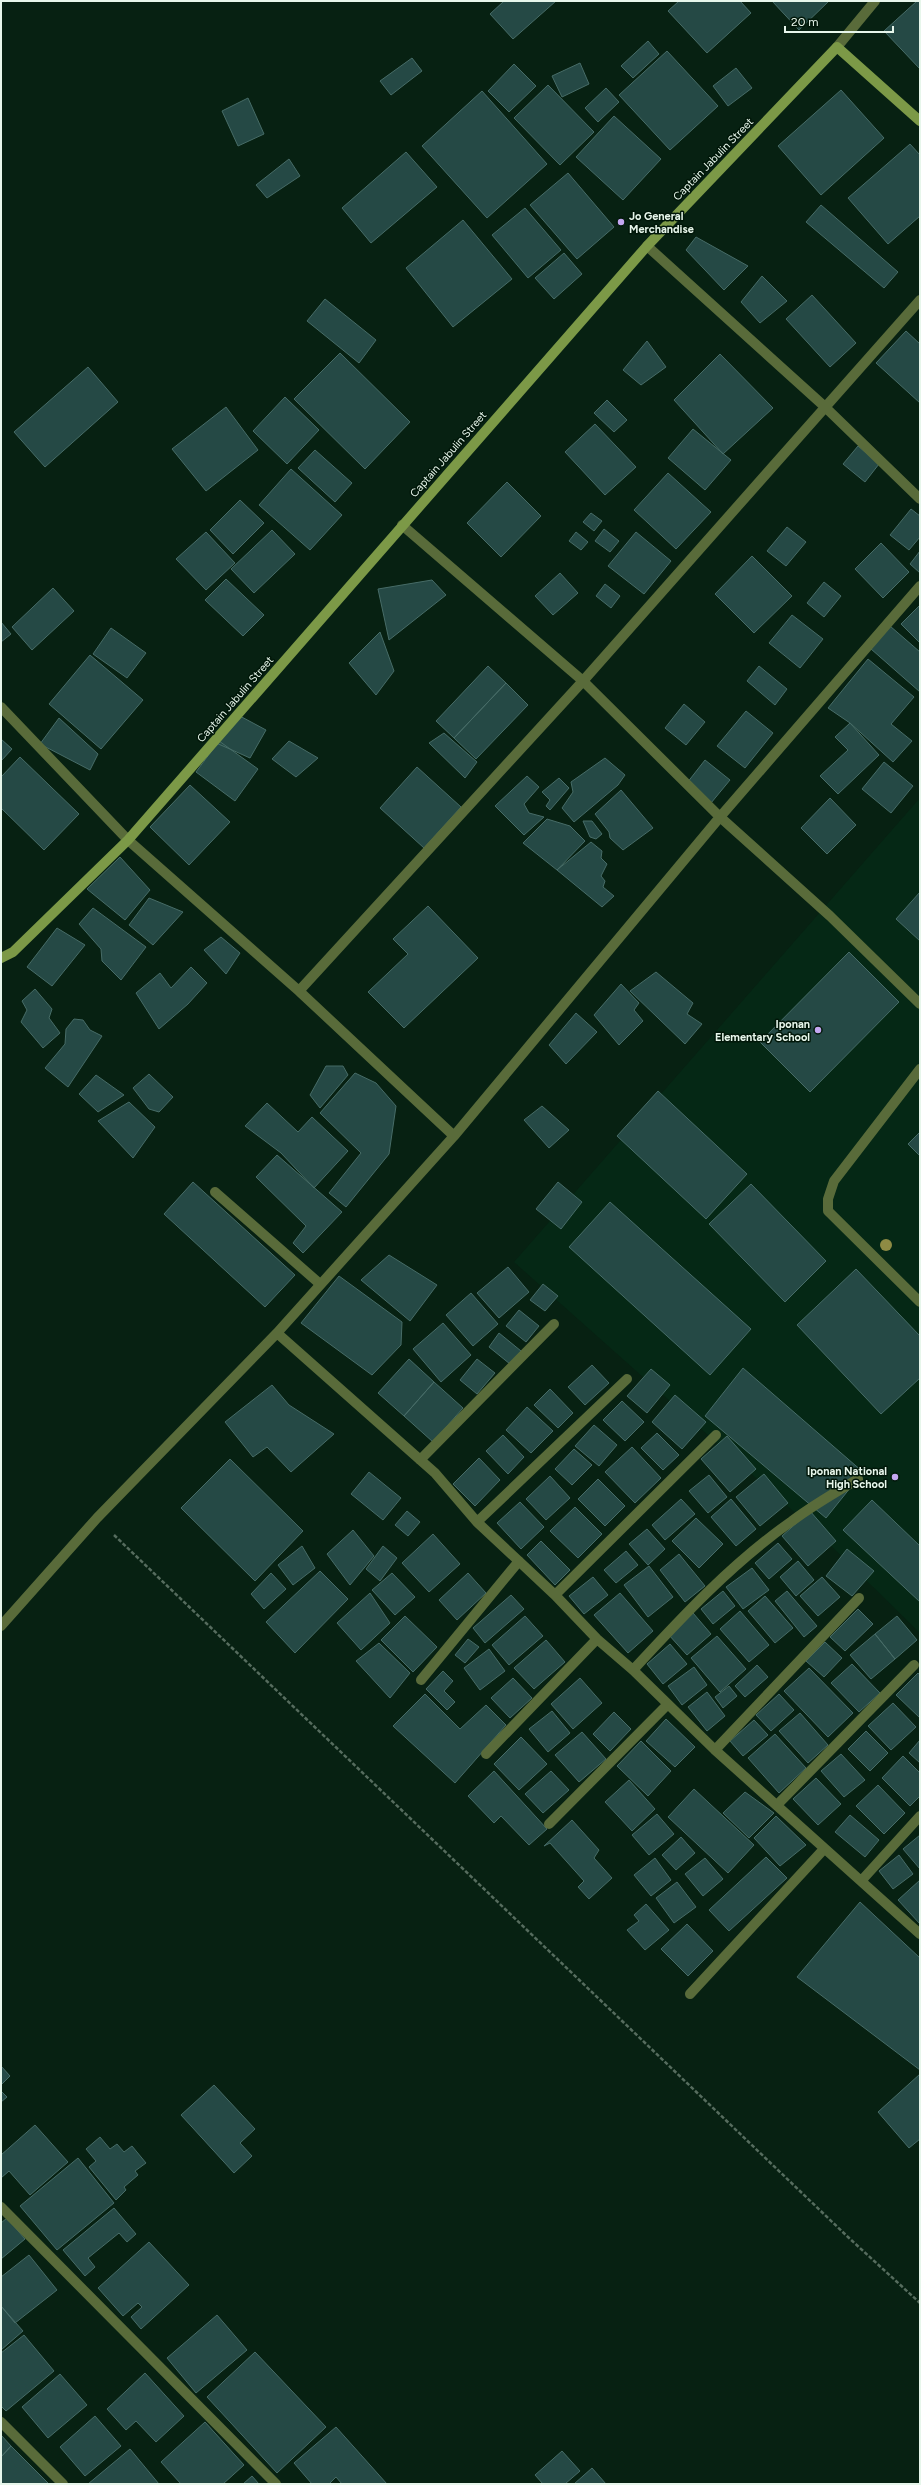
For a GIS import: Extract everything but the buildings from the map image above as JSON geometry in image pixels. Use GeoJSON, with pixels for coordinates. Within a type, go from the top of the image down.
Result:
{"type":"FeatureCollection","features":[{"type":"Feature","properties":{"kind":"street"},"geometry":{"type":"LineString","coordinates":[[874,1],[837,46],[920,121]]}},
{"type":"Feature","properties":{"kind":"street","name":"Captain Jabulin Street"},"geometry":{"type":"LineString","coordinates":[[1,958],[13,952],[128,840],[647,246],[837,46]]}},
{"type":"Feature","properties":{"kind":"street"},"geometry":{"type":"LineString","coordinates":[[647,246],[824,406],[920,499]]}},
{"type":"Feature","properties":{"kind":"street"},"geometry":{"type":"LineString","coordinates":[[299,991],[583,680],[824,406],[920,300]]}},
{"type":"Feature","properties":{"kind":"street"},"geometry":{"type":"LineString","coordinates":[[402,525],[583,680],[720,817],[830,916],[920,1004]]}},
{"type":"Feature","properties":{"kind":"street"},"geometry":{"type":"LineString","coordinates":[[1,1625],[96,1518],[277,1333],[454,1136],[720,817],[920,586]]}},
{"type":"Feature","properties":{"kind":"street"},"geometry":{"type":"LineString","coordinates":[[1,707],[128,840],[299,991],[454,1136]]}},
{"type":"Feature","properties":{"kind":"street"},"geometry":{"type":"LineString","coordinates":[[920,1069],[834,1181],[828,1199],[828,1211],[920,1302]]}},
{"type":"Feature","properties":{"kind":"street"},"geometry":{"type":"LineString","coordinates":[[215,1192],[320,1284]]}},
{"type":"Feature","properties":{"kind":"street"},"geometry":{"type":"LineString","coordinates":[[420,1460],[554,1324]]}},
{"type":"Feature","properties":{"kind":"street"},"geometry":{"type":"LineString","coordinates":[[277,1333],[435,1473],[477,1522],[556,1595],[597,1639],[632,1670],[715,1750],[824,1849],[862,1880],[920,1934]]}},
{"type":"Feature","properties":{"kind":"street"},"geometry":{"type":"LineString","coordinates":[[477,1522],[627,1379]]}},
{"type":"Feature","properties":{"kind":"street"},"geometry":{"type":"LineString","coordinates":[[556,1595],[716,1435]]}},
{"type":"Feature","properties":{"kind":"street"},"geometry":{"type":"LineString","coordinates":[[632,1670],[688,1610],[742,1561],[791,1521],[858,1478]]}},
{"type":"Feature","properties":{"kind":"street"},"geometry":{"type":"LineString","coordinates":[[421,1680],[519,1561]]}},
{"type":"Feature","properties":{"kind":"street"},"geometry":{"type":"LineString","coordinates":[[715,1750],[859,1598]]}},
{"type":"Feature","properties":{"kind":"street"},"geometry":{"type":"LineString","coordinates":[[486,1754],[597,1639]]}},
{"type":"Feature","properties":{"kind":"street"},"geometry":{"type":"LineString","coordinates":[[777,1805],[914,1665]]}},
{"type":"Feature","properties":{"kind":"street"},"geometry":{"type":"LineString","coordinates":[[549,1824],[667,1705]]}},
{"type":"Feature","properties":{"kind":"street"},"geometry":{"type":"LineString","coordinates":[[862,1880],[920,1816]]}},
{"type":"Feature","properties":{"kind":"street"},"geometry":{"type":"LineString","coordinates":[[690,1994],[824,1849]]}},
{"type":"Feature","properties":{"kind":"street"},"geometry":{"type":"LineString","coordinates":[[1,2207],[276,2484]]}},
{"type":"Feature","properties":{"kind":"street"},"geometry":{"type":"LineString","coordinates":[[1,2422],[63,2484]]}},
{"type":"Feature","properties":{"kind":"path"},"geometry":{"type":"LineString","coordinates":[[96,1518],[849,2238],[920,2303]]}},
{"type":"Feature","properties":{"kind":"shaded area","name":"Iponan Elementary School"},"geometry":{"type":"Polygon","coordinates":[[[920,798],[920,1633],[819,1534],[514,1262],[920,798]]]}},
{"type":"Feature","properties":{"kind":"place","name":"Jo General Merchandise"},"geometry":{"type":"Point","coordinates":[621,222]}},
{"type":"Feature","properties":{"kind":"place","name":"Iponan Elementary School"},"geometry":{"type":"Point","coordinates":[818,1030]}},
{"type":"Feature","properties":{"kind":"place","name":"Iponan National High School"},"geometry":{"type":"Point","coordinates":[895,1477]}}]}
